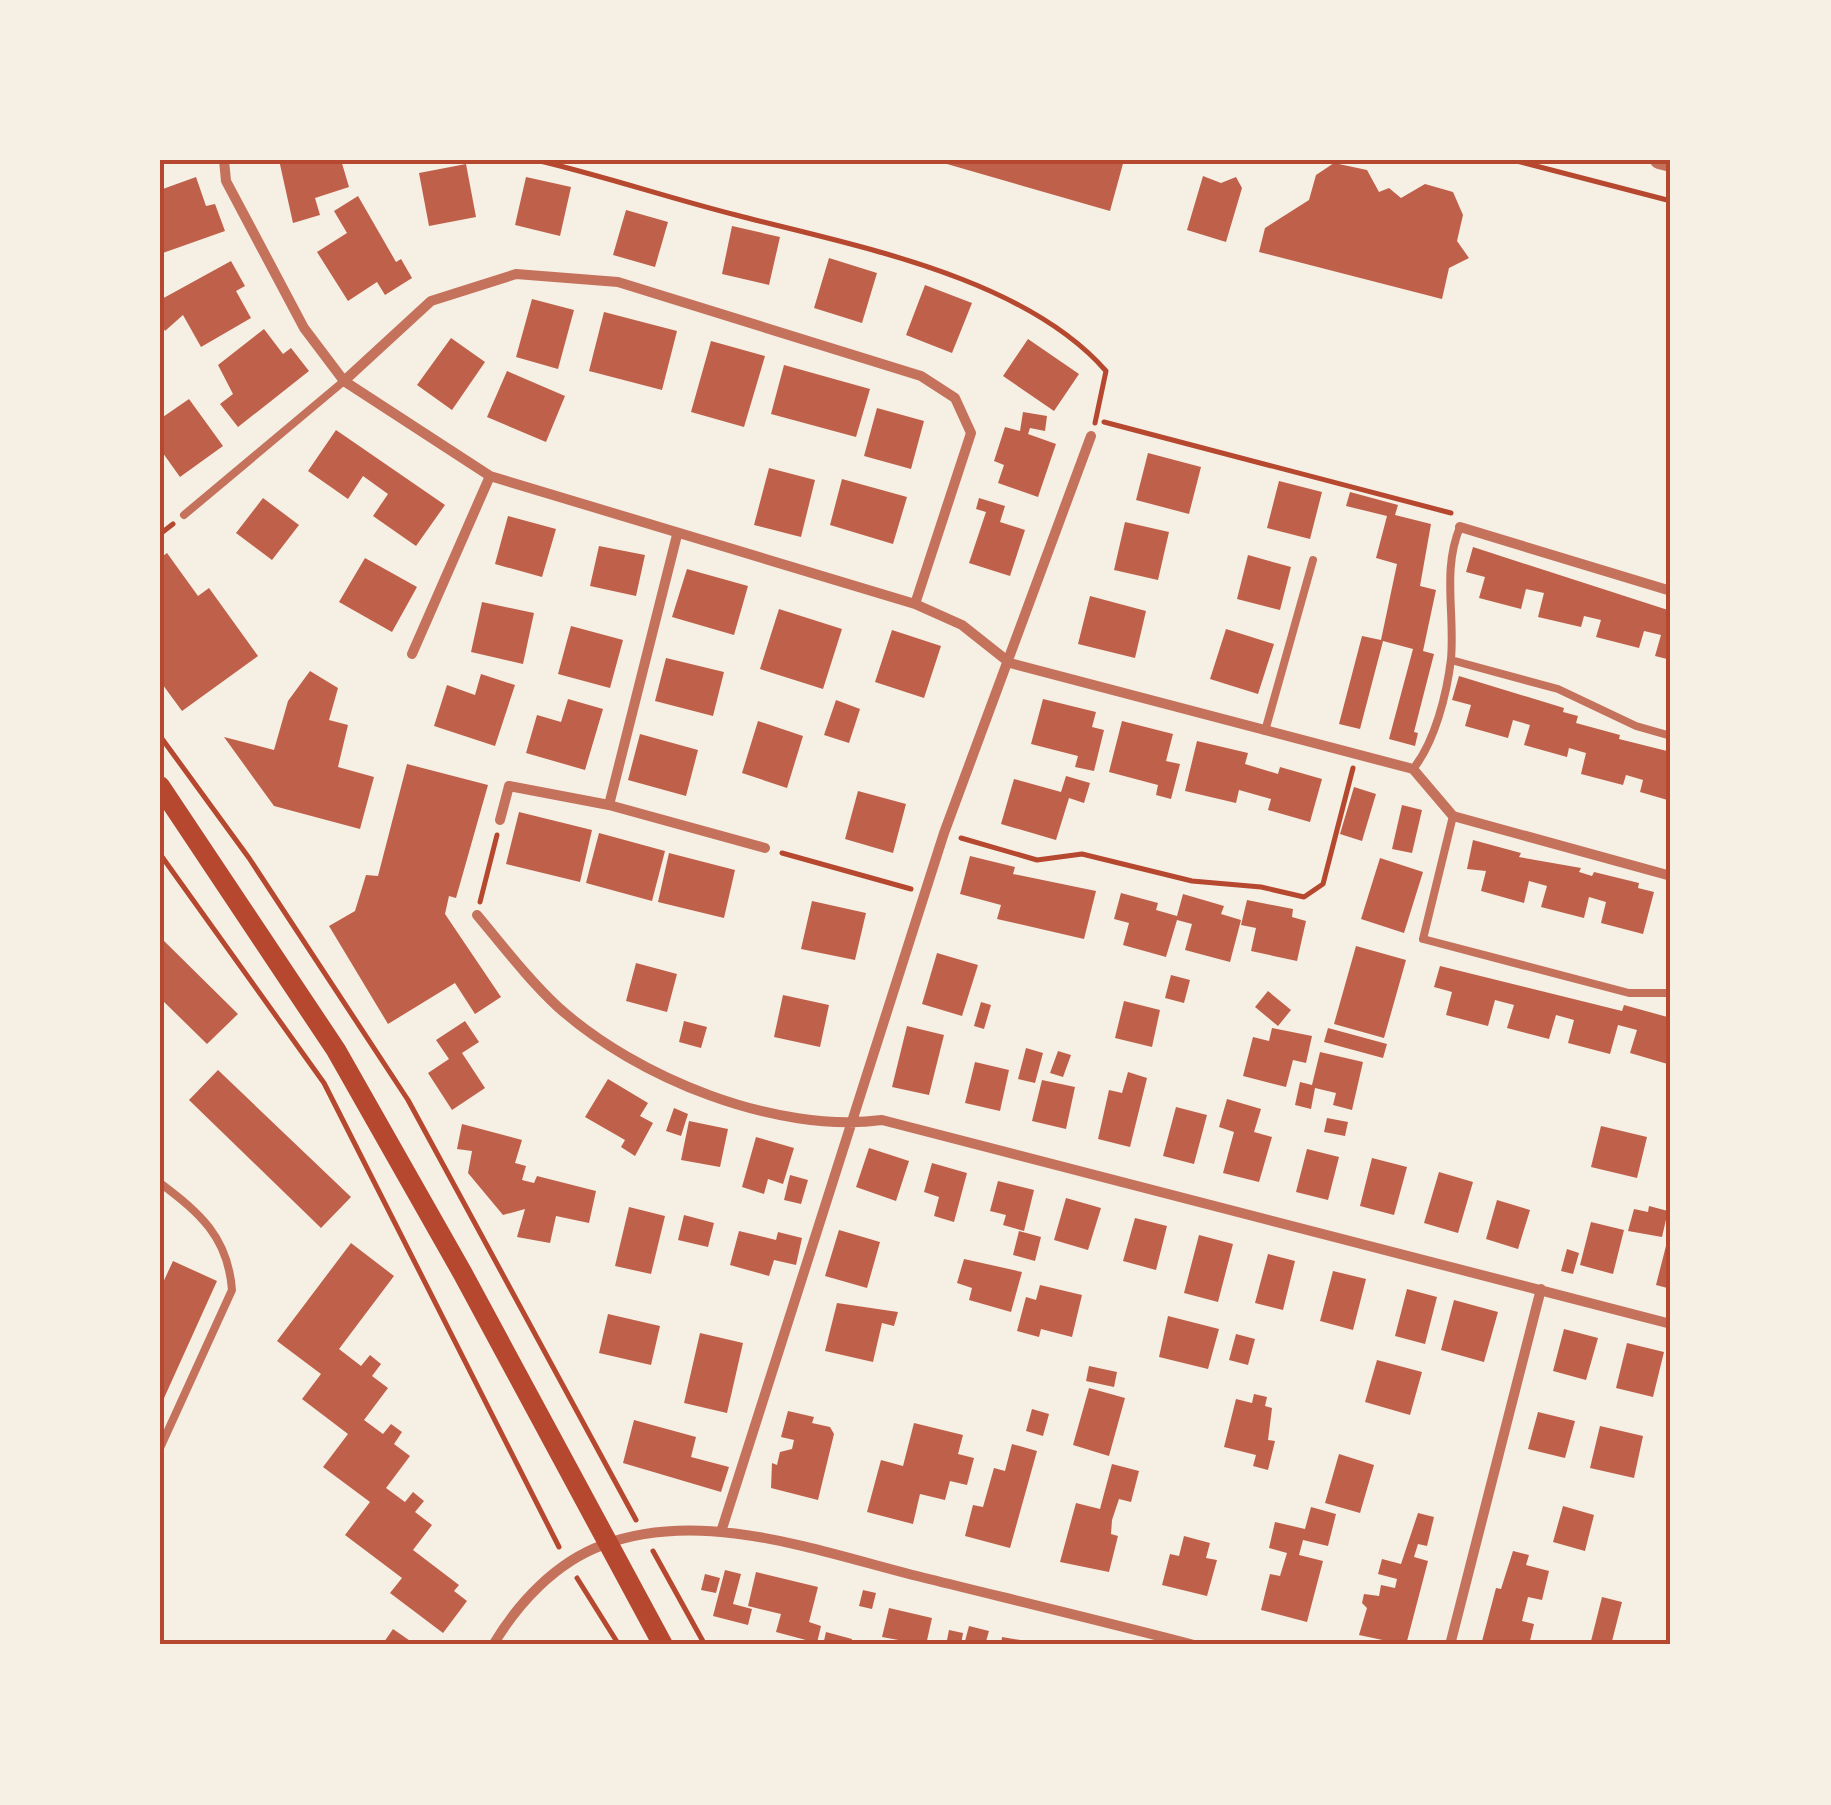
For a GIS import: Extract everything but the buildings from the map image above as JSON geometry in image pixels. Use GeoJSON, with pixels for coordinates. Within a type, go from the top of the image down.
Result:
{"type":"FeatureCollection","features":[{"type":"Feature","properties":{"kind":"main road"},"geometry":{"type":"LineString","coordinates":[[160,786],[336,1050],[463,1274],[605,1544],[663,1645]]}},
{"type":"Feature","properties":{"kind":"street"},"geometry":{"type":"LineString","coordinates":[[224,160],[226,181],[304,328],[344,381],[490,476],[915,604],[962,625],[1010,663],[1413,769],[1453,816],[1671,876]]}},
{"type":"Feature","properties":{"kind":"street"},"geometry":{"type":"LineString","coordinates":[[1660,160],[1671,163]]}},
{"type":"Feature","properties":{"kind":"street"},"geometry":{"type":"LineString","coordinates":[[344,381],[431,300],[516,274],[618,282],[920,376],[955,398],[971,433],[915,604]]}},
{"type":"Feature","properties":{"kind":"street"},"geometry":{"type":"LineString","coordinates":[[721,1532],[944,833],[1091,436]]}},
{"type":"Feature","properties":{"kind":"street"},"geometry":{"type":"LineString","coordinates":[[412,654],[490,476]]}},
{"type":"Feature","properties":{"kind":"street"},"geometry":{"type":"LineString","coordinates":[[1460,527],[1671,591]]}},
{"type":"Feature","properties":{"kind":"street"},"geometry":{"type":"LineString","coordinates":[[609,805],[678,535]]}},
{"type":"Feature","properties":{"kind":"street"},"geometry":{"type":"LineString","coordinates":[[500,820],[509,786],[609,805],[764,848]]}},
{"type":"Feature","properties":{"kind":"street"},"geometry":{"type":"LineString","coordinates":[[477,915],[560,1008],[652,1070],[690,1088],[781,1115],[853,1124],[882,1120],[1671,1324]]}},
{"type":"Feature","properties":{"kind":"street"},"geometry":{"type":"LineString","coordinates":[[1450,1645],[1542,1289]]}},
{"type":"Feature","properties":{"kind":"street"},"geometry":{"type":"LineString","coordinates":[[493,1645],[510,1616],[548,1579],[605,1544],[644,1534],[721,1532],[1194,1645]]}},
{"type":"Feature","properties":{"kind":"lane"},"geometry":{"type":"LineString","coordinates":[[184,515],[344,381]]}},
{"type":"Feature","properties":{"kind":"lane"},"geometry":{"type":"LineString","coordinates":[[1413,769],[1427,751],[1451,660],[1449,554],[1460,527]]}},
{"type":"Feature","properties":{"kind":"lane"},"geometry":{"type":"LineString","coordinates":[[1265,732],[1313,560]]}},
{"type":"Feature","properties":{"kind":"lane"},"geometry":{"type":"LineString","coordinates":[[1451,660],[1558,689],[1636,726],[1671,736]]}},
{"type":"Feature","properties":{"kind":"lane"},"geometry":{"type":"LineString","coordinates":[[1453,816],[1423,940],[1629,993],[1671,992]]}},
{"type":"Feature","properties":{"kind":"lane"},"geometry":{"type":"LineString","coordinates":[[160,1182],[207,1221],[220,1237],[230,1264],[232,1290],[160,1448]]}},
{"type":"Feature","properties":{"kind":"path"},"geometry":{"type":"LineString","coordinates":[[536,160],[826,236],[952,278],[1022,307],[1088,351],[1106,371],[1091,436]]}},
{"type":"Feature","properties":{"kind":"path"},"geometry":{"type":"LineString","coordinates":[[1514,160],[1671,201]]}},
{"type":"Feature","properties":{"kind":"path"},"geometry":{"type":"LineString","coordinates":[[1096,420],[1441,508],[1456,516],[1460,527]]}},
{"type":"Feature","properties":{"kind":"path"},"geometry":{"type":"LineString","coordinates":[[160,736],[249,858],[408,1100],[616,1486]]}},
{"type":"Feature","properties":{"kind":"path"},"geometry":{"type":"LineString","coordinates":[[944,833],[1036,860],[1082,854],[1192,881],[1261,887],[1304,897],[1324,884],[1356,755]]}},
{"type":"Feature","properties":{"kind":"path"},"geometry":{"type":"LineString","coordinates":[[477,915],[500,820]]}},
{"type":"Feature","properties":{"kind":"path"},"geometry":{"type":"LineString","coordinates":[[764,848],[925,893]]}},
{"type":"Feature","properties":{"kind":"path"},"geometry":{"type":"LineString","coordinates":[[160,854],[324,1084],[535,1506]]}},
{"type":"Feature","properties":{"kind":"path"},"geometry":{"type":"LineString","coordinates":[[688,1614],[705,1645]]}},
{"type":"Feature","properties":{"kind":"path"},"geometry":{"type":"LineString","coordinates":[[614,1637],[619,1645]]}}]}
